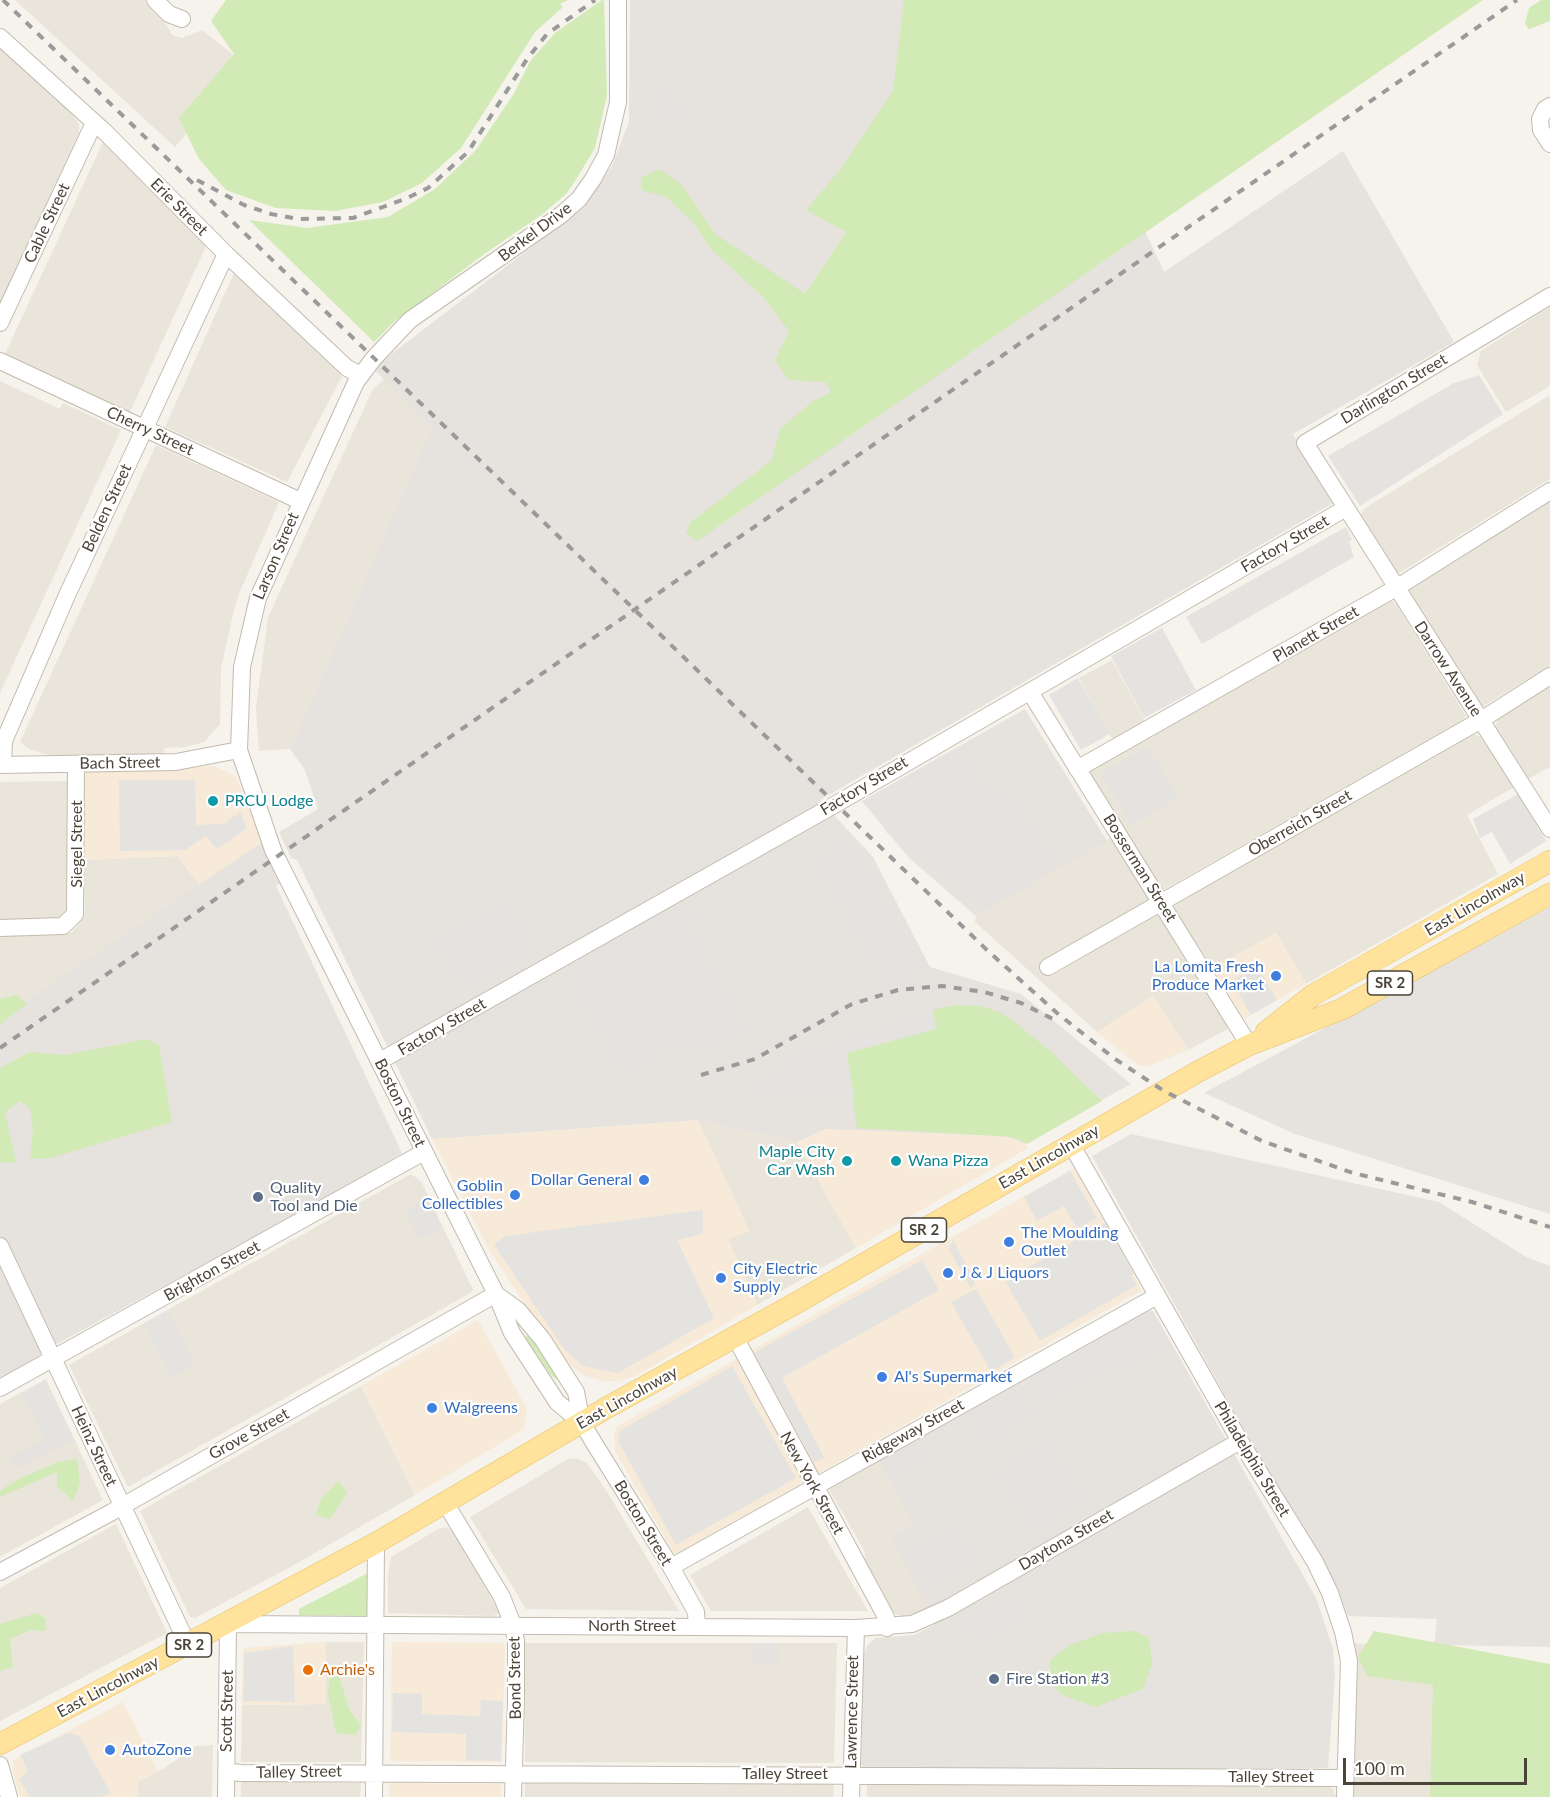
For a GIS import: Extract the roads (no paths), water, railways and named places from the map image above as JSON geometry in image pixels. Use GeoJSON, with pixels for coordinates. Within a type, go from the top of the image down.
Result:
{"type":"FeatureCollection","features":[{"type":"Feature","properties":{"kind":"main road","name":"East Lincolnway"},"geometry":{"type":"LineString","coordinates":[[1249,1045],[1313,995],[1550,861]]}},
{"type":"Feature","properties":{"kind":"main road","name":"East Lincolnway"},"geometry":{"type":"LineString","coordinates":[[0,1744],[228,1624],[446,1504],[1071,1144],[1249,1045],[1342,1009],[1550,894]]}},
{"type":"Feature","properties":{"kind":"street"},"geometry":{"type":"LineString","coordinates":[[155,0],[169,14],[182,19]]}},
{"type":"Feature","properties":{"kind":"street","name":"Berkel Drive"},"geometry":{"type":"LineString","coordinates":[[361,375],[410,320],[561,215],[579,199],[593,179],[606,155],[618,102],[618,0]]}},
{"type":"Feature","properties":{"kind":"street","name":"Erie Street"},"geometry":{"type":"LineString","coordinates":[[0,37],[94,123],[226,254],[347,368],[361,375]]}},
{"type":"Feature","properties":{"kind":"street"},"geometry":{"type":"LineString","coordinates":[[1545,113],[1541,130],[1550,144]]}},
{"type":"Feature","properties":{"kind":"street","name":"Cable Street"},"geometry":{"type":"LineString","coordinates":[[0,323],[94,123]]}},
{"type":"Feature","properties":{"kind":"street","name":"Belden Street"},"geometry":{"type":"LineString","coordinates":[[1,765],[2,741],[69,591],[226,254]]}},
{"type":"Feature","properties":{"kind":"street","name":"Darlington Street"},"geometry":{"type":"LineString","coordinates":[[1346,508],[1305,443],[1550,296]]}},
{"type":"Feature","properties":{"kind":"street","name":"Cherry Street"},"geometry":{"type":"LineString","coordinates":[[0,361],[300,501]]}},
{"type":"Feature","properties":{"kind":"street","name":"Larson Street"},"geometry":{"type":"LineString","coordinates":[[239,750],[242,667],[252,617],[300,501],[361,375]]}},
{"type":"Feature","properties":{"kind":"street","name":"Planett Street"},"geometry":{"type":"LineString","coordinates":[[1077,769],[1396,588],[1550,491]]}},
{"type":"Feature","properties":{"kind":"street","name":"Darrow Avenue"},"geometry":{"type":"LineString","coordinates":[[1346,508],[1550,829]]}},
{"type":"Feature","properties":{"kind":"street","name":"Factory Street"},"geometry":{"type":"LineString","coordinates":[[380,1061],[1030,692],[1346,508]]}},
{"type":"Feature","properties":{"kind":"street","name":"Oberreich Street"},"geometry":{"type":"LineString","coordinates":[[1048,967],[1481,720],[1550,676]]}},
{"type":"Feature","properties":{"kind":"street","name":"Bosserman Street"},"geometry":{"type":"LineString","coordinates":[[1030,692],[1249,1045]]}},
{"type":"Feature","properties":{"kind":"street","name":"Bach Street"},"geometry":{"type":"LineString","coordinates":[[1,765],[176,762],[239,750]]}},
{"type":"Feature","properties":{"kind":"street","name":"Boston Street"},"geometry":{"type":"LineString","coordinates":[[239,750],[258,808],[290,867],[305,911],[423,1152],[496,1294],[512,1333],[557,1402],[582,1424],[671,1567],[696,1612],[698,1626]]}},
{"type":"Feature","properties":{"kind":"street","name":"Siegel Street"},"geometry":{"type":"LineString","coordinates":[[0,928],[53,927],[71,921],[77,907],[76,764]]}},
{"type":"Feature","properties":{"kind":"street","name":"Philadelphia Street"},"geometry":{"type":"LineString","coordinates":[[1071,1144],[1240,1441],[1315,1562],[1330,1593],[1343,1632],[1349,1661],[1345,1797]]}},
{"type":"Feature","properties":{"kind":"street","name":"Brighton Street"},"geometry":{"type":"LineString","coordinates":[[0,1388],[423,1152]]}},
{"type":"Feature","properties":{"kind":"street","name":"Heinz Street"},"geometry":{"type":"LineString","coordinates":[[0,1246],[188,1645]]}},
{"type":"Feature","properties":{"kind":"street","name":"Grove Street"},"geometry":{"type":"LineString","coordinates":[[0,1572],[122,1506],[496,1294]]}},
{"type":"Feature","properties":{"kind":"street","name":"Ridgeway Street"},"geometry":{"type":"LineString","coordinates":[[671,1567],[1157,1296]]}},
{"type":"Feature","properties":{"kind":"street","name":"New York Street"},"geometry":{"type":"LineString","coordinates":[[735,1337],[813,1486],[886,1617],[887,1628]]}},
{"type":"Feature","properties":{"kind":"street","name":"Daytona Street"},"geometry":{"type":"LineString","coordinates":[[887,1628],[912,1624],[940,1611],[1240,1441]]}},
{"type":"Feature","properties":{"kind":"street","name":"Bond Street"},"geometry":{"type":"LineString","coordinates":[[446,1504],[502,1597],[513,1625],[516,1641],[513,1797]]}},
{"type":"Feature","properties":{"kind":"street"},"geometry":{"type":"LineString","coordinates":[[374,1797],[376,1543]]}},
{"type":"Feature","properties":{"kind":"street","name":"North Street"},"geometry":{"type":"LineString","coordinates":[[228,1624],[887,1628]]}},
{"type":"Feature","properties":{"kind":"street","name":"Scott Street"},"geometry":{"type":"LineString","coordinates":[[226,1797],[228,1624]]}},
{"type":"Feature","properties":{"kind":"street","name":"Lawrence Street"},"geometry":{"type":"LineString","coordinates":[[851,1797],[856,1628]]}},
{"type":"Feature","properties":{"kind":"street"},"geometry":{"type":"LineString","coordinates":[[0,1765],[9,1797]]}},
{"type":"Feature","properties":{"kind":"street","name":"Talley Street"},"geometry":{"type":"LineString","coordinates":[[226,1771],[1345,1778]]}},
{"type":"Feature","properties":{"kind":"railway"},"geometry":{"type":"LineString","coordinates":[[3,0],[988,951],[1057,1013],[1115,1059],[1164,1091],[1262,1141],[1353,1173],[1472,1202],[1550,1227]]}},
{"type":"Feature","properties":{"kind":"railway"},"geometry":{"type":"LineString","coordinates":[[197,180],[244,205],[271,214],[299,219],[353,218],[405,199],[428,188],[468,152],[527,59],[547,34],[595,0]]}},
{"type":"Feature","properties":{"kind":"railway"},"geometry":{"type":"LineString","coordinates":[[0,1048],[1517,0]]}},
{"type":"Feature","properties":{"kind":"railway"},"geometry":{"type":"LineString","coordinates":[[701,1075],[755,1059],[852,1004],[898,990],[942,986],[984,992],[1021,1003],[1059,1022]]}},
{"type":"Feature","properties":{"kind":"place","name":"PRCU Lodge"},"geometry":{"type":"Point","coordinates":[213,801]}},
{"type":"Feature","properties":{"kind":"place","name":"La Lomita Fresh Produce Market"},"geometry":{"type":"Point","coordinates":[1276,976]}},
{"type":"Feature","properties":{"kind":"place","name":"Maple City Car Wash"},"geometry":{"type":"Point","coordinates":[847,1161]}},
{"type":"Feature","properties":{"kind":"place","name":"Wana Pizza"},"geometry":{"type":"Point","coordinates":[896,1161]}},
{"type":"Feature","properties":{"kind":"place","name":"Dollar General"},"geometry":{"type":"Point","coordinates":[644,1180]}},
{"type":"Feature","properties":{"kind":"place","name":"Goblin Collectibles"},"geometry":{"type":"Point","coordinates":[515,1195]}},
{"type":"Feature","properties":{"kind":"place","name":"Quality Tool and Die"},"geometry":{"type":"Point","coordinates":[258,1197]}},
{"type":"Feature","properties":{"kind":"place","name":"The Moulding Outlet"},"geometry":{"type":"Point","coordinates":[1009,1242]}},
{"type":"Feature","properties":{"kind":"place","name":"J & J Liquors"},"geometry":{"type":"Point","coordinates":[948,1273]}},
{"type":"Feature","properties":{"kind":"place","name":"City Electric Supply"},"geometry":{"type":"Point","coordinates":[721,1278]}},
{"type":"Feature","properties":{"kind":"place","name":"Al's Supermarket"},"geometry":{"type":"Point","coordinates":[882,1377]}},
{"type":"Feature","properties":{"kind":"place","name":"Walgreens"},"geometry":{"type":"Point","coordinates":[432,1408]}},
{"type":"Feature","properties":{"kind":"place","name":"Archie's"},"geometry":{"type":"Point","coordinates":[308,1670]}},
{"type":"Feature","properties":{"kind":"place","name":"Fire Station #3"},"geometry":{"type":"Point","coordinates":[994,1679]}},
{"type":"Feature","properties":{"kind":"place","name":"AutoZone"},"geometry":{"type":"Point","coordinates":[110,1750]}}]}
